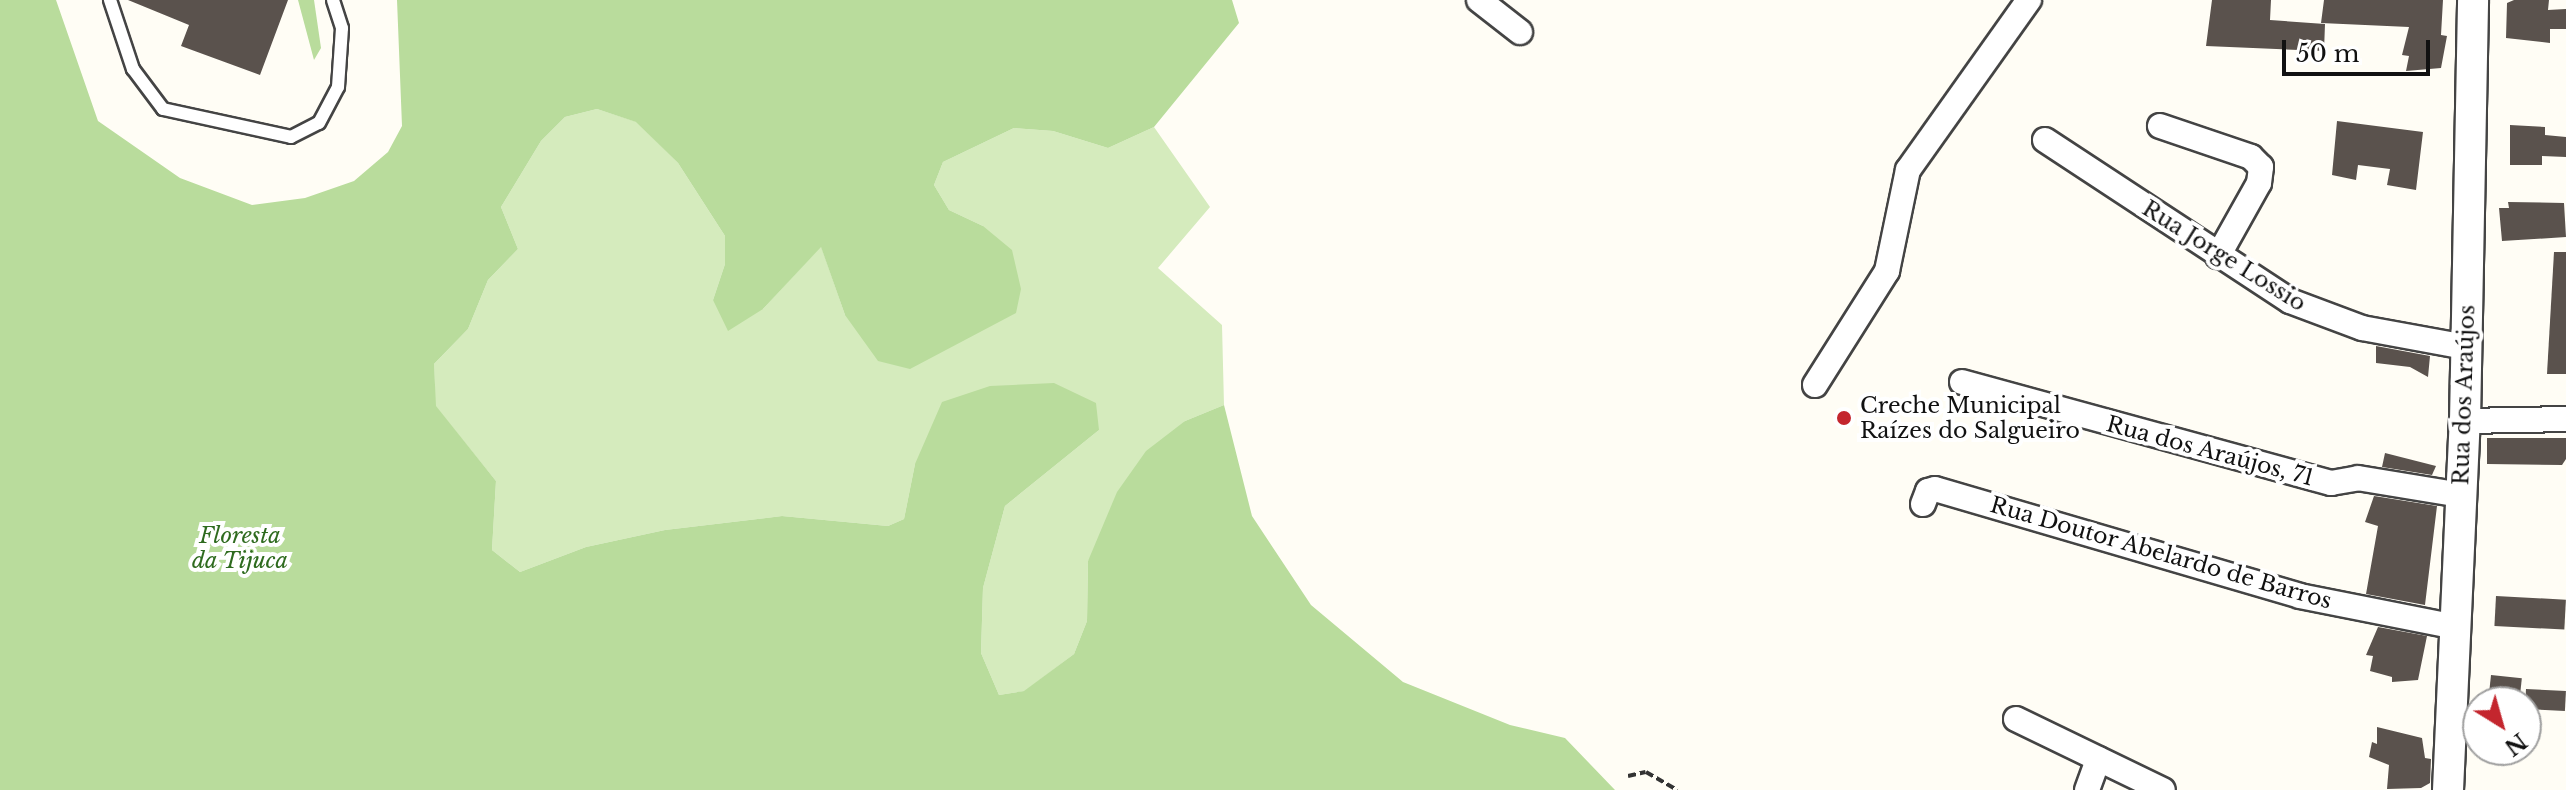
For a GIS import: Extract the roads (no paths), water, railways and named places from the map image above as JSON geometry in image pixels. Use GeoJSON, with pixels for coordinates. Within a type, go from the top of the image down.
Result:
{"type":"FeatureCollection","features":[{"type":"Feature","properties":{"kind":"street"},"geometry":{"type":"LineString","coordinates":[[1479,0],[1520,32]]}},
{"type":"Feature","properties":{"kind":"street"},"geometry":{"type":"LineString","coordinates":[[1815,385],[1887,271],[1908,170],[2029,0]]}},
{"type":"Feature","properties":{"kind":"street","name":"Rua dos Araújos"},"geometry":{"type":"LineString","coordinates":[[2448,790],[2465,421],[2473,0]]}},
{"type":"Feature","properties":{"kind":"street"},"geometry":{"type":"LineString","coordinates":[[2160,126],[2251,157],[2261,167],[2259,183],[2218,256]]}},
{"type":"Feature","properties":{"kind":"street","name":"Rua Jorge Lossio"},"geometry":{"type":"LineString","coordinates":[[2045,140],[2290,301],[2327,318],[2466,347]]}},
{"type":"Feature","properties":{"kind":"street","name":"Rua dos Araújos, 71"},"geometry":{"type":"LineString","coordinates":[[1962,382],[2331,483],[2384,480],[2461,495]]}},
{"type":"Feature","properties":{"kind":"street"},"geometry":{"type":"LineString","coordinates":[[2465,421],[2566,419]]}},
{"type":"Feature","properties":{"kind":"street","name":"Rua Doutor Abelardo de Barros"},"geometry":{"type":"LineString","coordinates":[[1923,504],[1928,491],[1935,489],[2300,596],[2457,627]]}},
{"type":"Feature","properties":{"kind":"street"},"geometry":{"type":"LineString","coordinates":[[2016,719],[2163,790]]}},
{"type":"Feature","properties":{"kind":"street"},"geometry":{"type":"LineString","coordinates":[[2087,790],[2098,759]]}},
{"type":"Feature","properties":{"kind":"lane"},"geometry":{"type":"LineString","coordinates":[[110,0],[133,69],[163,109],[291,137],[319,123],[338,87],[342,28],[333,0]]}},
{"type":"Feature","properties":{"kind":"place","name":"Creche Municipal Raízes do Salgueiro"},"geometry":{"type":"Point","coordinates":[1844,418]}},
{"type":"Feature","properties":{"kind":"park label","name":"Floresta da Tijuca"},"geometry":{"type":"Point","coordinates":[240,548]}}]}
